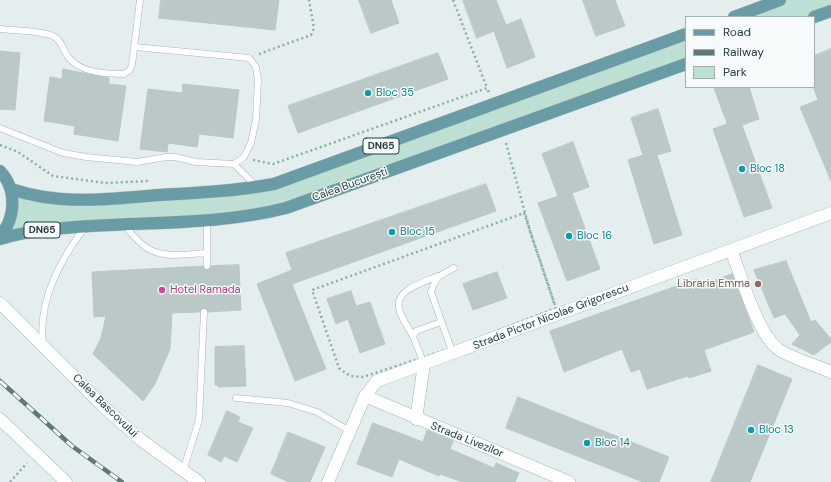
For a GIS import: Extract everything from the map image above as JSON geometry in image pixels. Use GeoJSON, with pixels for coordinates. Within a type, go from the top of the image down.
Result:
{"type":"FeatureCollection","features":[{"type":"Feature","properties":{"kind":"main road"},"geometry":{"type":"LineString","coordinates":[[737,16],[780,0]]}},
{"type":"Feature","properties":{"kind":"main road"},"geometry":{"type":"LineString","coordinates":[[815,17],[831,11]]}},
{"type":"Feature","properties":{"kind":"main road","name":"DN65"},"geometry":{"type":"LineString","coordinates":[[10,189],[28,195],[64,200],[204,192],[257,187],[289,179],[685,34]]}},
{"type":"Feature","properties":{"kind":"main road","name":"Calea București"},"geometry":{"type":"LineString","coordinates":[[0,238],[33,231],[264,214],[286,208],[685,64]]}},
{"type":"Feature","properties":{"kind":"main road"},"geometry":{"type":"LineString","coordinates":[[0,171],[10,189],[13,204],[11,218],[0,238]]}},
{"type":"Feature","properties":{"kind":"street","name":"Strada Pictor Nicolae Grigorescu"},"geometry":{"type":"LineString","coordinates":[[328,482],[365,396],[377,381],[831,213]]}},
{"type":"Feature","properties":{"kind":"street"},"geometry":{"type":"LineString","coordinates":[[731,250],[761,326],[771,342],[778,350],[831,372]]}},
{"type":"Feature","properties":{"kind":"street","name":"Calea Bascovului"},"geometry":{"type":"LineString","coordinates":[[0,293],[18,320]]}},
{"type":"Feature","properties":{"kind":"street","name":"Calea Bascovului"},"geometry":{"type":"LineString","coordinates":[[0,303],[106,409],[141,440],[199,482]]}},
{"type":"Feature","properties":{"kind":"street"},"geometry":{"type":"LineString","coordinates":[[416,419],[424,364]]}},
{"type":"Feature","properties":{"kind":"street","name":"Strada Livezilor"},"geometry":{"type":"LineString","coordinates":[[365,396],[416,419],[569,482]]}},
{"type":"Feature","properties":{"kind":"street"},"geometry":{"type":"LineString","coordinates":[[0,419],[66,482]]}},
{"type":"Feature","properties":{"kind":"lane"},"geometry":{"type":"LineString","coordinates":[[0,29],[54,37],[63,45],[69,58],[79,67],[114,74],[124,74],[130,70],[135,47],[140,0]]}},
{"type":"Feature","properties":{"kind":"lane"},"geometry":{"type":"LineString","coordinates":[[0,128],[63,153],[86,157],[137,162],[170,157],[196,162],[234,164],[244,157],[249,148],[256,119],[258,80],[256,67],[249,58],[135,47]]}},
{"type":"Feature","properties":{"kind":"lane"},"geometry":{"type":"LineString","coordinates":[[234,164],[257,187]]}},
{"type":"Feature","properties":{"kind":"lane"},"geometry":{"type":"LineString","coordinates":[[206,219],[207,266]]}},
{"type":"Feature","properties":{"kind":"lane"},"geometry":{"type":"LineString","coordinates":[[123,224],[146,247],[154,251],[164,254],[206,254]]}},
{"type":"Feature","properties":{"kind":"lane"},"geometry":{"type":"LineString","coordinates":[[43,345],[41,323],[49,294],[65,254],[85,227]]}},
{"type":"Feature","properties":{"kind":"lane"},"geometry":{"type":"LineString","coordinates":[[424,364],[413,336],[399,308],[399,298],[404,292],[454,268]]}},
{"type":"Feature","properties":{"kind":"lane"},"geometry":{"type":"LineString","coordinates":[[438,276],[434,282],[431,292],[453,354]]}},
{"type":"Feature","properties":{"kind":"lane"},"geometry":{"type":"LineString","coordinates":[[183,471],[199,420],[204,312]]}},
{"type":"Feature","properties":{"kind":"lane"},"geometry":{"type":"LineString","coordinates":[[413,336],[416,331],[441,322]]}},
{"type":"Feature","properties":{"kind":"lane"},"geometry":{"type":"LineString","coordinates":[[236,398],[288,403],[317,412],[350,431]]}},
{"type":"Feature","properties":{"kind":"path"},"geometry":{"type":"LineString","coordinates":[[249,58],[311,35],[314,28],[310,0]]}},
{"type":"Feature","properties":{"kind":"path"},"geometry":{"type":"LineString","coordinates":[[453,0],[487,88]]}},
{"type":"Feature","properties":{"kind":"path"},"geometry":{"type":"LineString","coordinates":[[0,145],[18,152],[53,176],[105,183],[158,180]]}},
{"type":"Feature","properties":{"kind":"path"},"geometry":{"type":"LineString","coordinates":[[10,482],[36,453]]}},
{"type":"Feature","properties":{"kind":"green space"},"geometry":{"type":"Polygon","coordinates":[[[780,0],[831,0],[831,11],[815,17],[736,16],[780,0]]]}},
{"type":"Feature","properties":{"kind":"green space"},"geometry":{"type":"Polygon","coordinates":[[[685,34],[685,64],[286,208],[0,239],[12,197],[44,198],[243,189],[685,34]]]}},
{"type":"Feature","properties":{"kind":"building"},"geometry":{"type":"Polygon","coordinates":[[[161,0],[279,0],[275,30],[159,18],[161,0]]]}},
{"type":"Feature","properties":{"kind":"building"},"geometry":{"type":"Polygon","coordinates":[[[359,0],[391,0],[399,23],[371,33],[359,0]]]}},
{"type":"Feature","properties":{"kind":"building"},"geometry":{"type":"Polygon","coordinates":[[[463,0],[496,0],[506,25],[521,19],[535,57],[507,68],[494,31],[477,38],[463,0]]]}},
{"type":"Feature","properties":{"kind":"building"},"geometry":{"type":"Polygon","coordinates":[[[583,0],[615,0],[625,26],[596,36],[583,0]]]}},
{"type":"Feature","properties":{"kind":"building"},"geometry":{"type":"Polygon","coordinates":[[[831,49],[831,181],[800,107],[818,100],[814,89],[815,56],[831,49]]]}},
{"type":"Feature","properties":{"kind":"building"},"geometry":{"type":"Polygon","coordinates":[[[0,51],[20,53],[15,110],[0,109],[0,51]]]}},
{"type":"Feature","properties":{"kind":"building","name":"Bloc 35"},"geometry":{"type":"Polygon","coordinates":[[[438,53],[448,79],[298,133],[288,106],[438,53]]]}},
{"type":"Feature","properties":{"kind":"building"},"geometry":{"type":"Polygon","coordinates":[[[63,69],[109,78],[109,84],[126,86],[118,141],[74,134],[75,126],[44,121],[50,77],[62,79],[63,69]]]}},
{"type":"Feature","properties":{"kind":"building"},"geometry":{"type":"Polygon","coordinates":[[[183,84],[239,90],[233,138],[199,134],[197,147],[168,143],[167,152],[140,149],[148,89],[182,93],[183,84]]]}},
{"type":"Feature","properties":{"kind":"building","name":"Bloc 18"},"geometry":{"type":"Polygon","coordinates":[[[714,88],[749,88],[759,119],[742,125],[772,208],[744,217],[713,129],[727,124],[714,88]]]}},
{"type":"Feature","properties":{"kind":"building"},"geometry":{"type":"Polygon","coordinates":[[[658,109],[671,151],[657,155],[682,235],[654,244],[628,160],[643,155],[631,118],[658,109]]]}},
{"type":"Feature","properties":{"kind":"building","name":"Bloc 16"},"geometry":{"type":"Polygon","coordinates":[[[573,142],[589,187],[572,193],[600,269],[567,281],[538,203],[558,196],[542,154],[573,142]]]}},
{"type":"Feature","properties":{"kind":"building","name":"Bloc 15"},"geometry":{"type":"Polygon","coordinates":[[[486,184],[496,211],[292,284],[326,369],[295,381],[257,284],[292,270],[286,253],[486,184]]]}},
{"type":"Feature","properties":{"kind":"building"},"geometry":{"type":"Polygon","coordinates":[[[786,261],[811,322],[815,320],[831,339],[831,342],[814,355],[792,344],[800,335],[785,314],[774,318],[754,270],[786,261]]]}},
{"type":"Feature","properties":{"kind":"building"},"geometry":{"type":"Polygon","coordinates":[[[239,265],[241,310],[208,312],[204,308],[199,312],[172,313],[170,349],[155,384],[143,401],[93,354],[101,338],[106,316],[94,317],[92,272],[203,266],[207,270],[212,266],[239,265]]]}},
{"type":"Feature","properties":{"kind":"building"},"geometry":{"type":"Polygon","coordinates":[[[497,272],[507,298],[473,310],[463,284],[497,272]]]}},
{"type":"Feature","properties":{"kind":"building"},"geometry":{"type":"Polygon","coordinates":[[[732,274],[754,332],[704,350],[711,371],[689,378],[688,376],[647,389],[640,369],[631,372],[622,349],[564,372],[550,331],[696,279],[705,284],[732,274]]]}},
{"type":"Feature","properties":{"kind":"building"},"geometry":{"type":"Polygon","coordinates":[[[351,291],[356,306],[370,302],[385,344],[360,353],[348,319],[336,324],[327,299],[351,291]]]}},
{"type":"Feature","properties":{"kind":"building"},"geometry":{"type":"Polygon","coordinates":[[[244,346],[246,386],[218,387],[218,385],[215,385],[215,347],[244,346]]]}},
{"type":"Feature","properties":{"kind":"building","name":"Bloc 13"},"geometry":{"type":"Polygon","coordinates":[[[758,365],[792,379],[750,482],[711,482],[758,365]]]}},
{"type":"Feature","properties":{"kind":"building","name":"Bloc 14"},"geometry":{"type":"Polygon","coordinates":[[[518,397],[669,457],[659,482],[643,482],[506,428],[518,397]]]}},
{"type":"Feature","properties":{"kind":"building"},"geometry":{"type":"Polygon","coordinates":[[[227,411],[240,417],[238,422],[253,428],[237,462],[224,456],[221,462],[208,455],[227,411]]]}},
{"type":"Feature","properties":{"kind":"building"},"geometry":{"type":"Polygon","coordinates":[[[373,423],[423,442],[427,430],[453,441],[450,449],[494,468],[496,463],[519,473],[515,482],[463,482],[440,474],[439,476],[399,459],[392,477],[357,464],[373,423]]]}},
{"type":"Feature","properties":{"kind":"building"},"geometry":{"type":"Polygon","coordinates":[[[288,432],[325,447],[310,482],[289,482],[271,474],[288,432]]]}},
{"type":"Feature","properties":{"kind":"railway"},"geometry":{"type":"LineString","coordinates":[[0,381],[72,446],[122,482]]}},
{"type":"Feature","properties":{"kind":"place","name":"Bloc 35"},"geometry":{"type":"Point","coordinates":[368,93]}},
{"type":"Feature","properties":{"kind":"place","name":"Bloc 18"},"geometry":{"type":"Point","coordinates":[742,169]}},
{"type":"Feature","properties":{"kind":"place","name":"Bloc 15"},"geometry":{"type":"Point","coordinates":[392,232]}},
{"type":"Feature","properties":{"kind":"place","name":"Bloc 16"},"geometry":{"type":"Point","coordinates":[569,236]}},
{"type":"Feature","properties":{"kind":"place","name":"Libraria Emma"},"geometry":{"type":"Point","coordinates":[758,284]}},
{"type":"Feature","properties":{"kind":"place","name":"Hotel Ramada"},"geometry":{"type":"Point","coordinates":[162,290]}},
{"type":"Feature","properties":{"kind":"place","name":"Bloc 13"},"geometry":{"type":"Point","coordinates":[751,430]}},
{"type":"Feature","properties":{"kind":"place","name":"Bloc 14"},"geometry":{"type":"Point","coordinates":[587,443]}}]}
